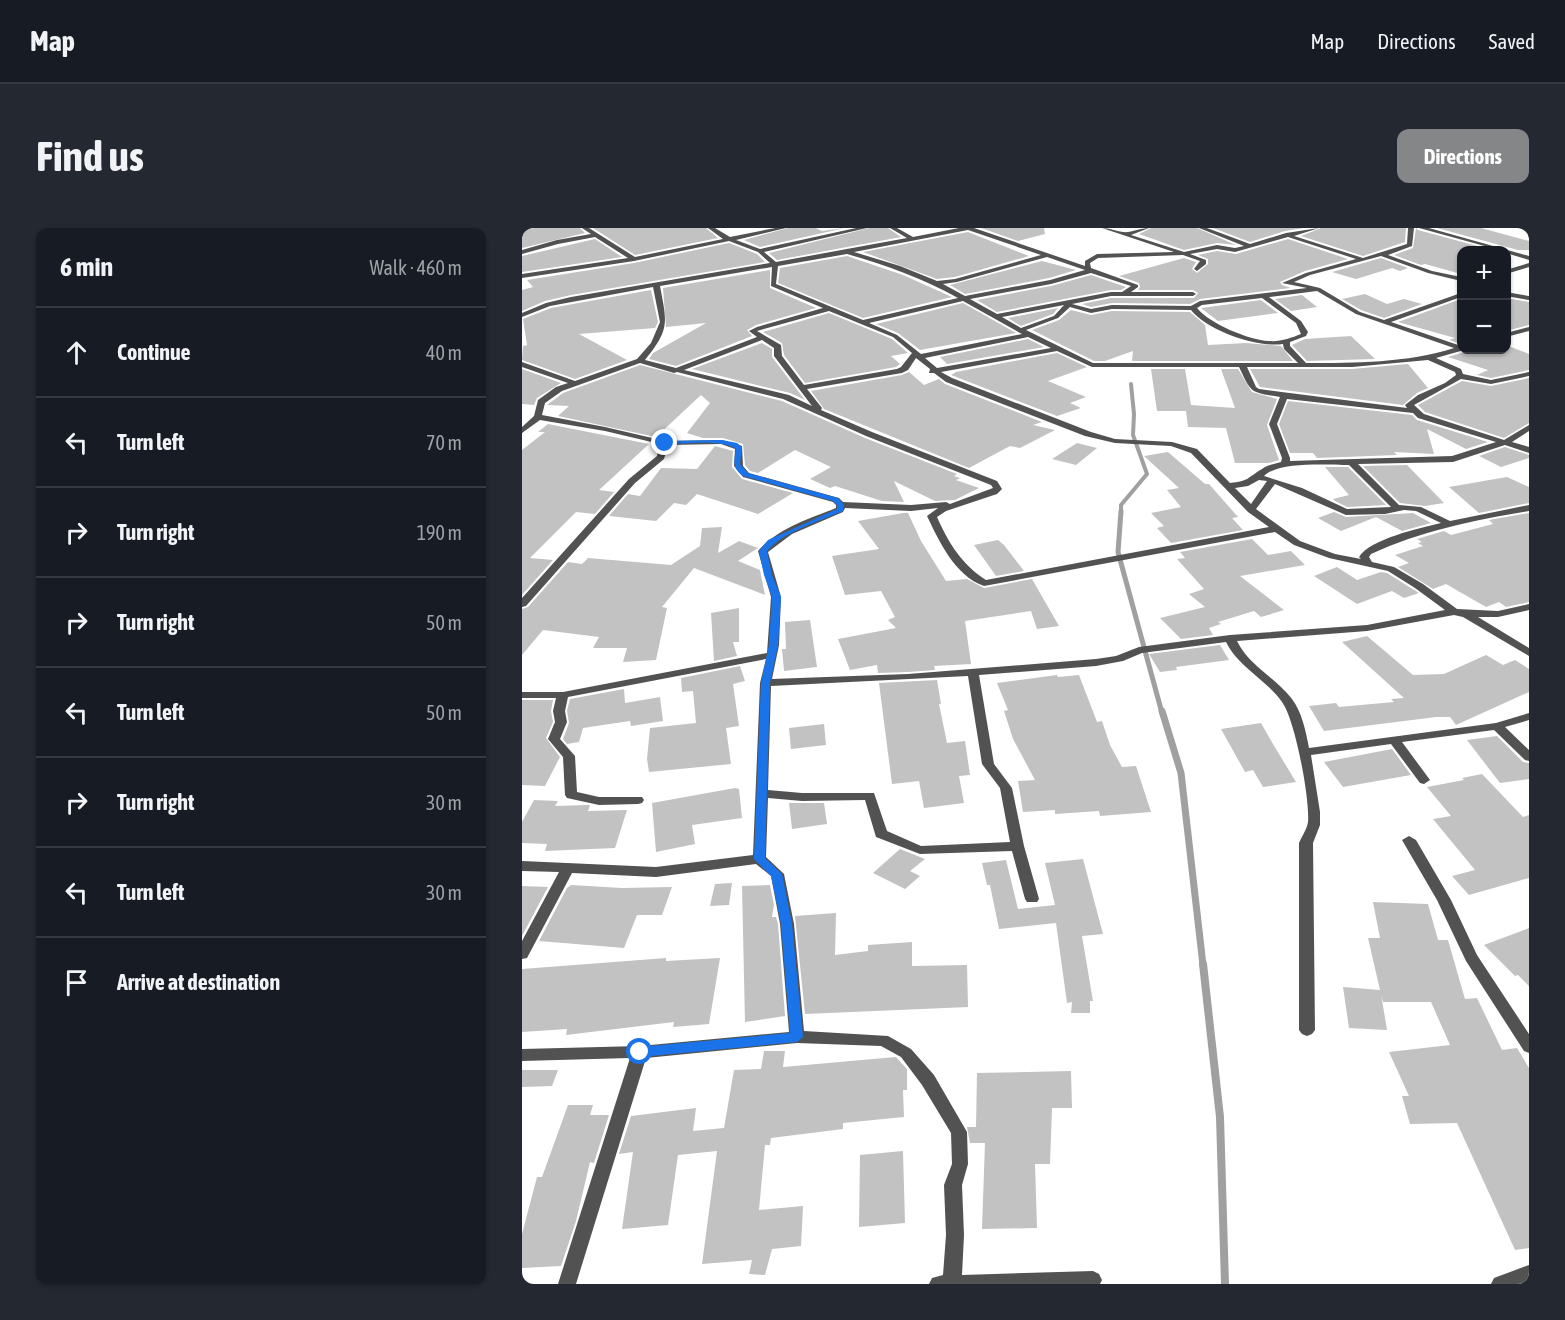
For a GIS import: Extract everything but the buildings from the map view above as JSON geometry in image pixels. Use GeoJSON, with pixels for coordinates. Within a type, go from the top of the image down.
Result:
{"type":"FeatureCollection","features":[{"type":"Feature","properties":{"kind":"street"},"geometry":{"type":"LineString","coordinates":[[585,228],[634,259]]}},
{"type":"Feature","properties":{"kind":"street"},"geometry":{"type":"LineString","coordinates":[[711,228],[724,237],[760,251],[775,265]]}},
{"type":"Feature","properties":{"kind":"street"},"geometry":{"type":"LineString","coordinates":[[522,276],[634,259],[783,228]]}},
{"type":"Feature","properties":{"kind":"street"},"geometry":{"type":"LineString","coordinates":[[760,251],[864,228]]}},
{"type":"Feature","properties":{"kind":"street"},"geometry":{"type":"LineString","coordinates":[[893,228],[912,239]]}},
{"type":"Feature","properties":{"kind":"street"},"geometry":{"type":"LineString","coordinates":[[926,236],[936,228]]}},
{"type":"Feature","properties":{"kind":"street"},"geometry":{"type":"LineString","coordinates":[[522,315],[548,304],[847,252],[968,228],[1136,286],[1124,294]]}},
{"type":"Feature","properties":{"kind":"street"},"geometry":{"type":"LineString","coordinates":[[1105,228],[1203,260],[1204,263],[1197,269]]}},
{"type":"Feature","properties":{"kind":"street"},"geometry":{"type":"LineString","coordinates":[[1124,235],[1146,228]]}},
{"type":"Feature","properties":{"kind":"street"},"geometry":{"type":"LineString","coordinates":[[1202,228],[1248,245]]}},
{"type":"Feature","properties":{"kind":"street"},"geometry":{"type":"LineString","coordinates":[[1090,269],[1087,262],[1097,256],[1181,254],[1217,247],[1234,250],[1301,230],[1316,228]]}},
{"type":"Feature","properties":{"kind":"street"},"geometry":{"type":"LineString","coordinates":[[1279,295],[1288,282],[1308,274],[1383,255],[1410,245],[1411,228]]}},
{"type":"Feature","properties":{"kind":"street"},"geometry":{"type":"LineString","coordinates":[[1422,228],[1487,246]]}},
{"type":"Feature","properties":{"kind":"street"},"geometry":{"type":"LineString","coordinates":[[522,252],[557,242],[595,235]]}},
{"type":"Feature","properties":{"kind":"street"},"geometry":{"type":"LineString","coordinates":[[1286,235],[1365,260]]}},
{"type":"Feature","properties":{"kind":"street"},"geometry":{"type":"LineString","coordinates":[[847,252],[898,267],[936,283],[1020,330],[1092,365],[1352,365],[1429,358],[1457,349]]}},
{"type":"Feature","properties":{"kind":"street"},"geometry":{"type":"LineString","coordinates":[[1511,253],[1529,258]]}},
{"type":"Feature","properties":{"kind":"street"},"geometry":{"type":"LineString","coordinates":[[1383,255],[1430,272],[1457,278]]}},
{"type":"Feature","properties":{"kind":"street"},"geometry":{"type":"LineString","coordinates":[[936,283],[955,281],[1048,256]]}},
{"type":"Feature","properties":{"kind":"street"},"geometry":{"type":"LineString","coordinates":[[775,265],[773,285],[895,336],[918,355],[930,369],[962,387],[1088,434],[1115,441],[1172,444],[1194,451],[1251,510],[1275,529],[1306,546],[1332,556],[1392,569],[1454,612]]}},
{"type":"Feature","properties":{"kind":"street"},"geometry":{"type":"LineString","coordinates":[[1511,270],[1529,265]]}},
{"type":"Feature","properties":{"kind":"street"},"geometry":{"type":"LineString","coordinates":[[864,322],[1051,282],[1090,269]]}},
{"type":"Feature","properties":{"kind":"street"},"geometry":{"type":"LineString","coordinates":[[1288,282],[1318,290],[1358,313],[1457,347]]}},
{"type":"Feature","properties":{"kind":"street"},"geometry":{"type":"LineString","coordinates":[[522,431],[538,417],[541,402],[559,389],[640,361],[654,344],[663,322],[656,284]]}},
{"type":"Feature","properties":{"kind":"street"},"geometry":{"type":"LineString","coordinates":[[1069,303],[1091,311],[1112,307],[1193,308],[1200,303],[1318,290]]}},
{"type":"Feature","properties":{"kind":"street"},"geometry":{"type":"LineString","coordinates":[[998,316],[1124,294],[1193,294]]}},
{"type":"Feature","properties":{"kind":"street"},"geometry":{"type":"LineString","coordinates":[[1511,295],[1529,298]]}},
{"type":"Feature","properties":{"kind":"street"},"geometry":{"type":"LineString","coordinates":[[1384,322],[1457,296]]}},
{"type":"Feature","properties":{"kind":"street"},"geometry":{"type":"LineString","coordinates":[[1193,308],[1203,318],[1252,340],[1269,343],[1286,342],[1304,335],[1305,332],[1299,322],[1265,297]]}},
{"type":"Feature","properties":{"kind":"street"},"geometry":{"type":"LineString","coordinates":[[1020,330],[1044,323],[1066,310],[1069,303]]}},
{"type":"Feature","properties":{"kind":"street"},"geometry":{"type":"LineString","coordinates":[[819,409],[778,356],[778,347],[752,331],[831,308]]}},
{"type":"Feature","properties":{"kind":"street"},"geometry":{"type":"LineString","coordinates":[[1511,334],[1529,329]]}},
{"type":"Feature","properties":{"kind":"street"},"geometry":{"type":"LineString","coordinates":[[803,387],[899,371],[918,355],[977,346],[1029,334]]}},
{"type":"Feature","properties":{"kind":"street"},"geometry":{"type":"LineString","coordinates":[[1511,334],[1529,338]]}},
{"type":"Feature","properties":{"kind":"street"},"geometry":{"type":"LineString","coordinates":[[674,371],[762,337]]}},
{"type":"Feature","properties":{"kind":"street"},"geometry":{"type":"LineString","coordinates":[[1286,342],[1304,365]]}},
{"type":"Feature","properties":{"kind":"street"},"geometry":{"type":"LineString","coordinates":[[977,346],[999,358]]}},
{"type":"Feature","properties":{"kind":"street"},"geometry":{"type":"LineString","coordinates":[[905,365],[930,369],[1056,348]]}},
{"type":"Feature","properties":{"kind":"street"},"geometry":{"type":"LineString","coordinates":[[1429,358],[1458,371],[1460,376]]}},
{"type":"Feature","properties":{"kind":"street"},"geometry":{"type":"LineString","coordinates":[[640,361],[786,397],[819,409],[868,434],[994,483],[998,489],[956,504],[932,516]]}},
{"type":"Feature","properties":{"kind":"street"},"geometry":{"type":"LineString","coordinates":[[522,364],[576,384]]}},
{"type":"Feature","properties":{"kind":"street"},"geometry":{"type":"LineString","coordinates":[[1242,365],[1253,388],[1284,396],[1414,411]]}},
{"type":"Feature","properties":{"kind":"street"},"geometry":{"type":"LineString","coordinates":[[1460,376],[1491,382],[1529,374]]}},
{"type":"Feature","properties":{"kind":"street"},"geometry":{"type":"LineString","coordinates":[[1460,376],[1453,383],[1415,399],[1409,405],[1421,416],[1529,450]]}},
{"type":"Feature","properties":{"kind":"street"},"geometry":{"type":"LineString","coordinates":[[1284,396],[1273,424],[1286,458],[1286,464]]}},
{"type":"Feature","properties":{"kind":"street"},"geometry":{"type":"LineString","coordinates":[[538,417],[665,443],[722,442],[735,444],[739,448],[737,464],[740,471],[746,475],[836,500],[841,505],[911,508],[956,504]]}},
{"type":"Feature","properties":{"kind":"street"},"geometry":{"type":"LineString","coordinates":[[1229,486],[1245,484],[1265,470],[1286,464],[1454,459],[1506,442],[1529,427]]}},
{"type":"Feature","properties":{"kind":"street"},"geometry":{"type":"LineString","coordinates":[[523,602],[632,481],[661,457],[665,443]]}},
{"type":"Feature","properties":{"kind":"street"},"geometry":{"type":"LineString","coordinates":[[1351,462],[1397,508]]}},
{"type":"Feature","properties":{"kind":"street"},"geometry":{"type":"LineString","coordinates":[[1258,477],[1273,480],[1346,512],[1384,511],[1397,508],[1418,509],[1448,523]]}},
{"type":"Feature","properties":{"kind":"street"},"geometry":{"type":"LineString","coordinates":[[1251,510],[1273,480]]}},
{"type":"Feature","properties":{"kind":"street"},"geometry":{"type":"LineString","coordinates":[[759,859],[766,683],[776,597],[763,551],[771,542],[795,529],[840,510],[841,505]]}},
{"type":"Feature","properties":{"kind":"street"},"geometry":{"type":"LineString","coordinates":[[911,508],[932,516],[946,546],[976,579],[984,583],[1275,529]]}},
{"type":"Feature","properties":{"kind":"street"},"geometry":{"type":"LineString","coordinates":[[1368,564],[1364,557],[1367,552],[1394,539],[1448,523],[1529,508]]}},
{"type":"Feature","properties":{"kind":"street"},"geometry":{"type":"LineString","coordinates":[[766,683],[973,674],[1111,659],[1130,656],[1139,650],[1230,638],[1367,628],[1454,612],[1498,614],[1529,607]]}},
{"type":"Feature","properties":{"kind":"street"},"geometry":{"type":"LineString","coordinates":[[1466,614],[1529,653]]}},
{"type":"Feature","properties":{"kind":"street"},"geometry":{"type":"LineString","coordinates":[[1230,638],[1242,660],[1270,682],[1291,703],[1300,731],[1311,786],[1314,823],[1306,843],[1307,1030]]}},
{"type":"Feature","properties":{"kind":"street"},"geometry":{"type":"LineString","coordinates":[[522,694],[563,695],[771,655]]}},
{"type":"Feature","properties":{"kind":"street"},"geometry":{"type":"LineString","coordinates":[[973,674],[988,764],[1006,788],[1017,846],[1032,899]]}},
{"type":"Feature","properties":{"kind":"street"},"geometry":{"type":"LineString","coordinates":[[563,695],[559,711],[561,722],[554,739],[569,756],[571,795],[599,801],[638,800]]}},
{"type":"Feature","properties":{"kind":"street"},"geometry":{"type":"LineString","coordinates":[[1303,752],[1497,726],[1529,716]]}},
{"type":"Feature","properties":{"kind":"street"},"geometry":{"type":"LineString","coordinates":[[1497,726],[1529,757]]}},
{"type":"Feature","properties":{"kind":"street"},"geometry":{"type":"LineString","coordinates":[[1394,739],[1424,780]]}},
{"type":"Feature","properties":{"kind":"street"},"geometry":{"type":"LineString","coordinates":[[762,794],[802,797],[870,796],[881,834],[920,850],[1017,846]]}},
{"type":"Feature","properties":{"kind":"street"},"geometry":{"type":"LineString","coordinates":[[1409,840],[1444,900],[1471,957],[1529,1047]]}},
{"type":"Feature","properties":{"kind":"street"},"geometry":{"type":"LineString","coordinates":[[522,866],[656,872],[759,859],[777,874],[787,924],[797,1037]]}},
{"type":"Feature","properties":{"kind":"street"},"geometry":{"type":"LineString","coordinates":[[522,954],[567,869]]}},
{"type":"Feature","properties":{"kind":"street"},"geometry":{"type":"LineString","coordinates":[[522,1055],[640,1052],[797,1037],[883,1040],[906,1053],[928,1080],[959,1132],[960,1164],[953,1185],[955,1235],[952,1283]]}},
{"type":"Feature","properties":{"kind":"street"},"geometry":{"type":"LineString","coordinates":[[567,1284],[640,1052]]}},
{"type":"Feature","properties":{"kind":"street"},"geometry":{"type":"LineString","coordinates":[[1500,1284],[1529,1273]]}},
{"type":"Feature","properties":{"kind":"street"},"geometry":{"type":"LineString","coordinates":[[938,1284],[1093,1280]]}},
{"type":"Feature","properties":{"kind":"waterway"},"geometry":{"type":"LineString","coordinates":[[1121,511],[1121,505],[1147,474],[1133,435],[1134,414],[1131,384]]}},
{"type":"Feature","properties":{"kind":"waterway"},"geometry":{"type":"LineString","coordinates":[[1121,511],[1118,552],[1162,713]]}},
{"type":"Feature","properties":{"kind":"waterway"},"geometry":{"type":"LineString","coordinates":[[1162,711],[1181,773],[1203,965]]}},
{"type":"Feature","properties":{"kind":"waterway"},"geometry":{"type":"LineString","coordinates":[[1203,964],[1220,1117],[1225,1284]]}},
{"type":"Feature","properties":{"kind":"route"},"geometry":{"type":"LineString","coordinates":[[640,1052],[797,1037],[787,924],[777,874],[759,859],[766,683],[774,645],[776,597],[763,551],[771,542],[795,529],[840,510],[841,505],[836,500],[746,475],[740,471],[737,464],[739,448],[735,444],[722,442],[665,443]]}}]}
